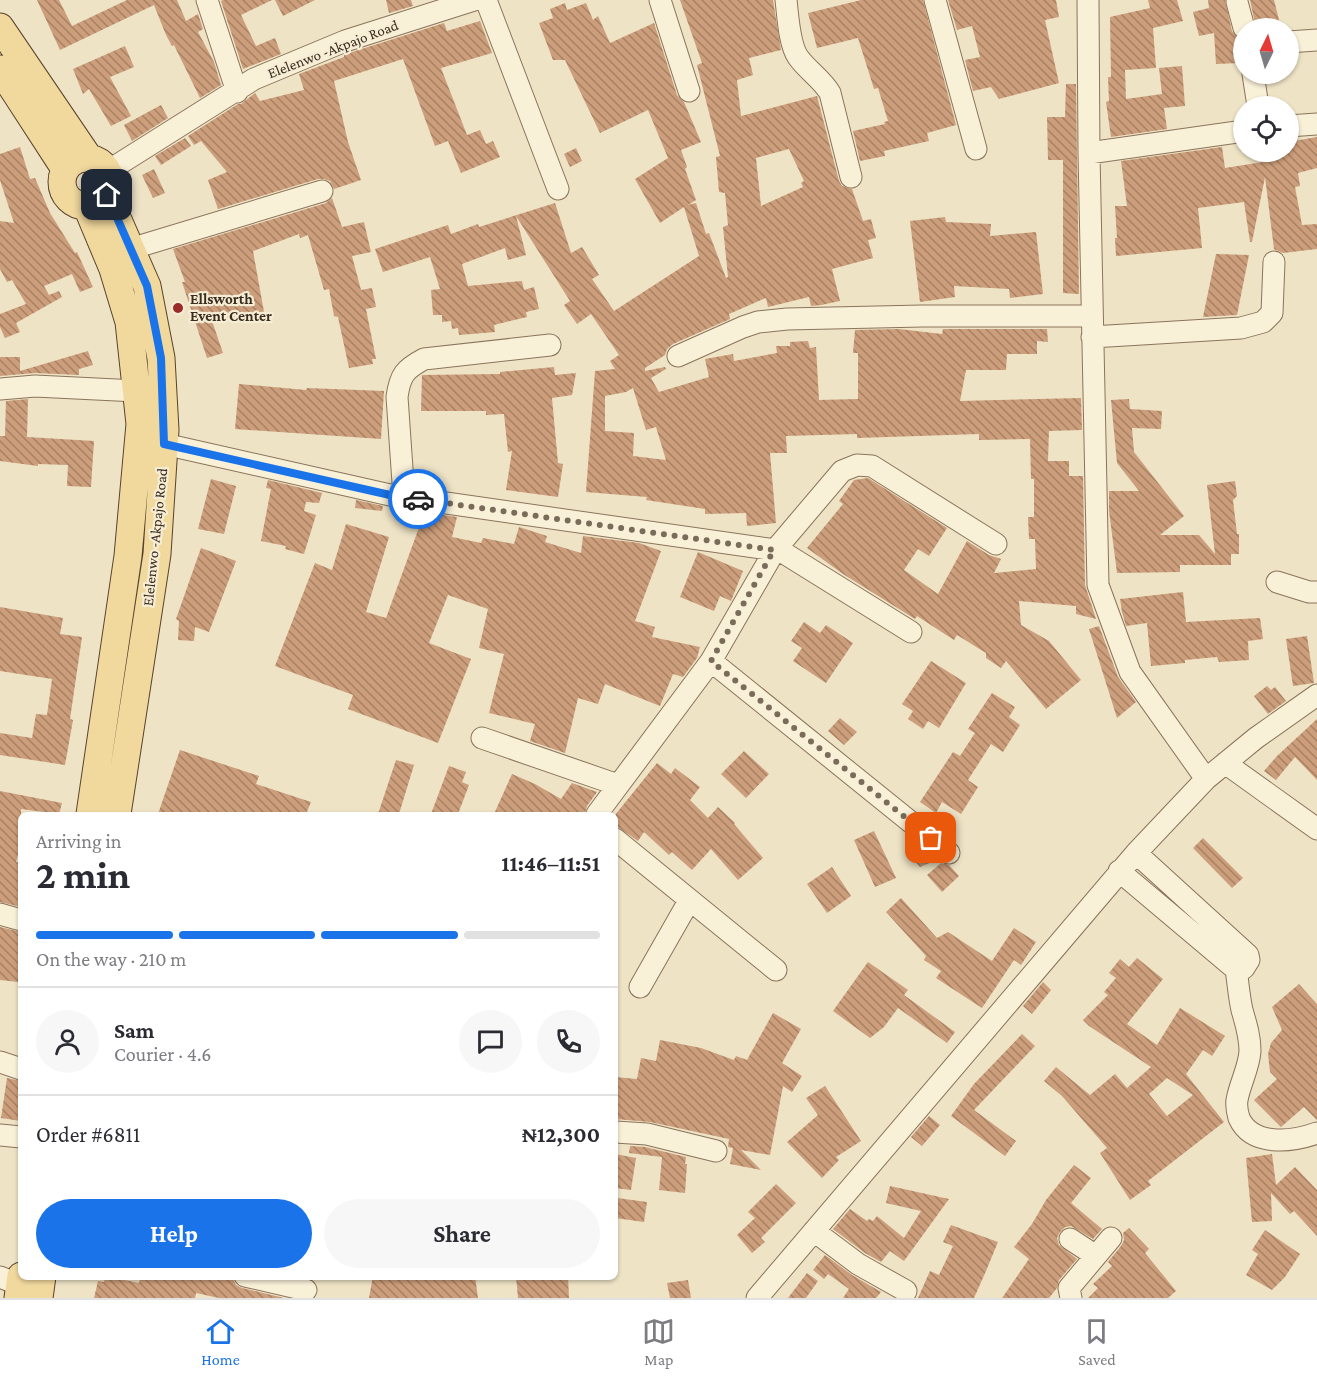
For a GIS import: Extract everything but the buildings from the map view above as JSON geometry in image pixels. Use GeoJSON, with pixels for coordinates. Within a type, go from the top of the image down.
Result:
{"type":"FeatureCollection","features":[{"type":"Feature","properties":{"kind":"main road"},"geometry":{"type":"LineString","coordinates":[[0,27],[91,180]]}},
{"type":"Feature","properties":{"kind":"main road"},"geometry":{"type":"LineString","coordinates":[[0,69],[91,180]]}},
{"type":"Feature","properties":{"kind":"main road","name":"Elelenwo -Akpajo Road"},"geometry":{"type":"LineString","coordinates":[[91,180],[130,249],[147,286],[161,358],[164,444],[157,554],[117,812]]}},
{"type":"Feature","properties":{"kind":"main road","name":"Elelenwo -Akpajo Road"},"geometry":{"type":"LineString","coordinates":[[90,812],[128,556],[140,424],[129,322],[91,180]]}},
{"type":"Feature","properties":{"kind":"street"},"geometry":{"type":"LineString","coordinates":[[207,0],[237,92]]}},
{"type":"Feature","properties":{"kind":"street"},"geometry":{"type":"LineString","coordinates":[[660,0],[689,90]]}},
{"type":"Feature","properties":{"kind":"street"},"geometry":{"type":"LineString","coordinates":[[786,0],[793,47],[797,56],[830,93],[850,177]]}},
{"type":"Feature","properties":{"kind":"street"},"geometry":{"type":"LineString","coordinates":[[935,0],[976,149]]}},
{"type":"Feature","properties":{"kind":"street"},"geometry":{"type":"LineString","coordinates":[[1088,0],[1098,585],[1130,672],[1206,779]]}},
{"type":"Feature","properties":{"kind":"street"},"geometry":{"type":"LineString","coordinates":[[472,1],[558,189]]}},
{"type":"Feature","properties":{"kind":"street","name":"Elelenwo -Akpajo Road"},"geometry":{"type":"LineString","coordinates":[[91,180],[237,92],[254,79],[326,49],[472,1]]}},
{"type":"Feature","properties":{"kind":"street"},"geometry":{"type":"LineString","coordinates":[[1237,2],[1241,18]]}},
{"type":"Feature","properties":{"kind":"street"},"geometry":{"type":"LineString","coordinates":[[1299,41],[1317,40]]}},
{"type":"Feature","properties":{"kind":"street"},"geometry":{"type":"LineString","coordinates":[[1299,125],[1317,124]]}},
{"type":"Feature","properties":{"kind":"street"},"geometry":{"type":"LineString","coordinates":[[1089,153],[1233,133]]}},
{"type":"Feature","properties":{"kind":"street"},"geometry":{"type":"LineString","coordinates":[[130,249],[322,192]]}},
{"type":"Feature","properties":{"kind":"street"},"geometry":{"type":"LineString","coordinates":[[678,356],[743,327],[758,322],[787,319],[921,316],[1092,327],[1241,328],[1263,322],[1272,313],[1274,262]]}},
{"type":"Feature","properties":{"kind":"street"},"geometry":{"type":"LineString","coordinates":[[404,497],[397,397],[399,382],[409,367],[424,359],[550,345]]}},
{"type":"Feature","properties":{"kind":"street"},"geometry":{"type":"LineString","coordinates":[[0,388],[35,386],[137,391]]}},
{"type":"Feature","properties":{"kind":"street"},"geometry":{"type":"LineString","coordinates":[[164,444],[404,497],[775,549],[911,632]]}},
{"type":"Feature","properties":{"kind":"street"},"geometry":{"type":"LineString","coordinates":[[598,812],[711,661],[775,549],[842,471],[864,464],[872,466],[996,544]]}},
{"type":"Feature","properties":{"kind":"street"},"geometry":{"type":"LineString","coordinates":[[1277,582],[1309,592],[1317,592]]}},
{"type":"Feature","properties":{"kind":"street"},"geometry":{"type":"LineString","coordinates":[[711,661],[949,853]]}},
{"type":"Feature","properties":{"kind":"street"},"geometry":{"type":"LineString","coordinates":[[757,1298],[1119,871],[1206,779],[1256,738],[1317,695]]}},
{"type":"Feature","properties":{"kind":"street"},"geometry":{"type":"LineString","coordinates":[[482,738],[618,784]]}},
{"type":"Feature","properties":{"kind":"street"},"geometry":{"type":"LineString","coordinates":[[1226,763],[1317,829]]}},
{"type":"Feature","properties":{"kind":"street"},"geometry":{"type":"LineString","coordinates":[[618,842],[776,970]]}},
{"type":"Feature","properties":{"kind":"street"},"geometry":{"type":"LineString","coordinates":[[1136,853],[1171,901],[1236,969],[1250,1052],[1245,1077],[1237,1099],[1236,1110],[1241,1122],[1257,1137],[1291,1140],[1317,1133]]}},
{"type":"Feature","properties":{"kind":"street"},"geometry":{"type":"LineString","coordinates":[[1119,871],[1171,901]]}},
{"type":"Feature","properties":{"kind":"street"},"geometry":{"type":"LineString","coordinates":[[640,987],[689,901]]}},
{"type":"Feature","properties":{"kind":"street"},"geometry":{"type":"LineString","coordinates":[[0,914],[18,919]]}},
{"type":"Feature","properties":{"kind":"street"},"geometry":{"type":"LineString","coordinates":[[0,1062],[18,1068]]}},
{"type":"Feature","properties":{"kind":"street"},"geometry":{"type":"LineString","coordinates":[[618,1132],[646,1134],[716,1150]]}},
{"type":"Feature","properties":{"kind":"street"},"geometry":{"type":"LineString","coordinates":[[0,1135],[18,1137]]}},
{"type":"Feature","properties":{"kind":"street"},"geometry":{"type":"LineString","coordinates":[[814,1231],[858,1264],[906,1291]]}},
{"type":"Feature","properties":{"kind":"street"},"geometry":{"type":"LineString","coordinates":[[1071,1298],[1069,1288],[1111,1238]]}},
{"type":"Feature","properties":{"kind":"street"},"geometry":{"type":"LineString","coordinates":[[1070,1239],[1096,1257]]}},
{"type":"Feature","properties":{"kind":"street"},"geometry":{"type":"LineString","coordinates":[[262,1280],[306,1290]]}},
{"type":"Feature","properties":{"kind":"way so far"},"geometry":{"type":"LineString","coordinates":[[418,499],[774,550],[711,661],[931,838]]}},
{"type":"Feature","properties":{"kind":"place","name":"Ellsworth Event Center"},"geometry":{"type":"Point","coordinates":[178,308]}},
{"type":"Feature","properties":{"kind":"route"},"geometry":{"type":"LineString","coordinates":[[107,195],[147,286],[161,358],[164,444],[390,495],[418,499]]}}]}
